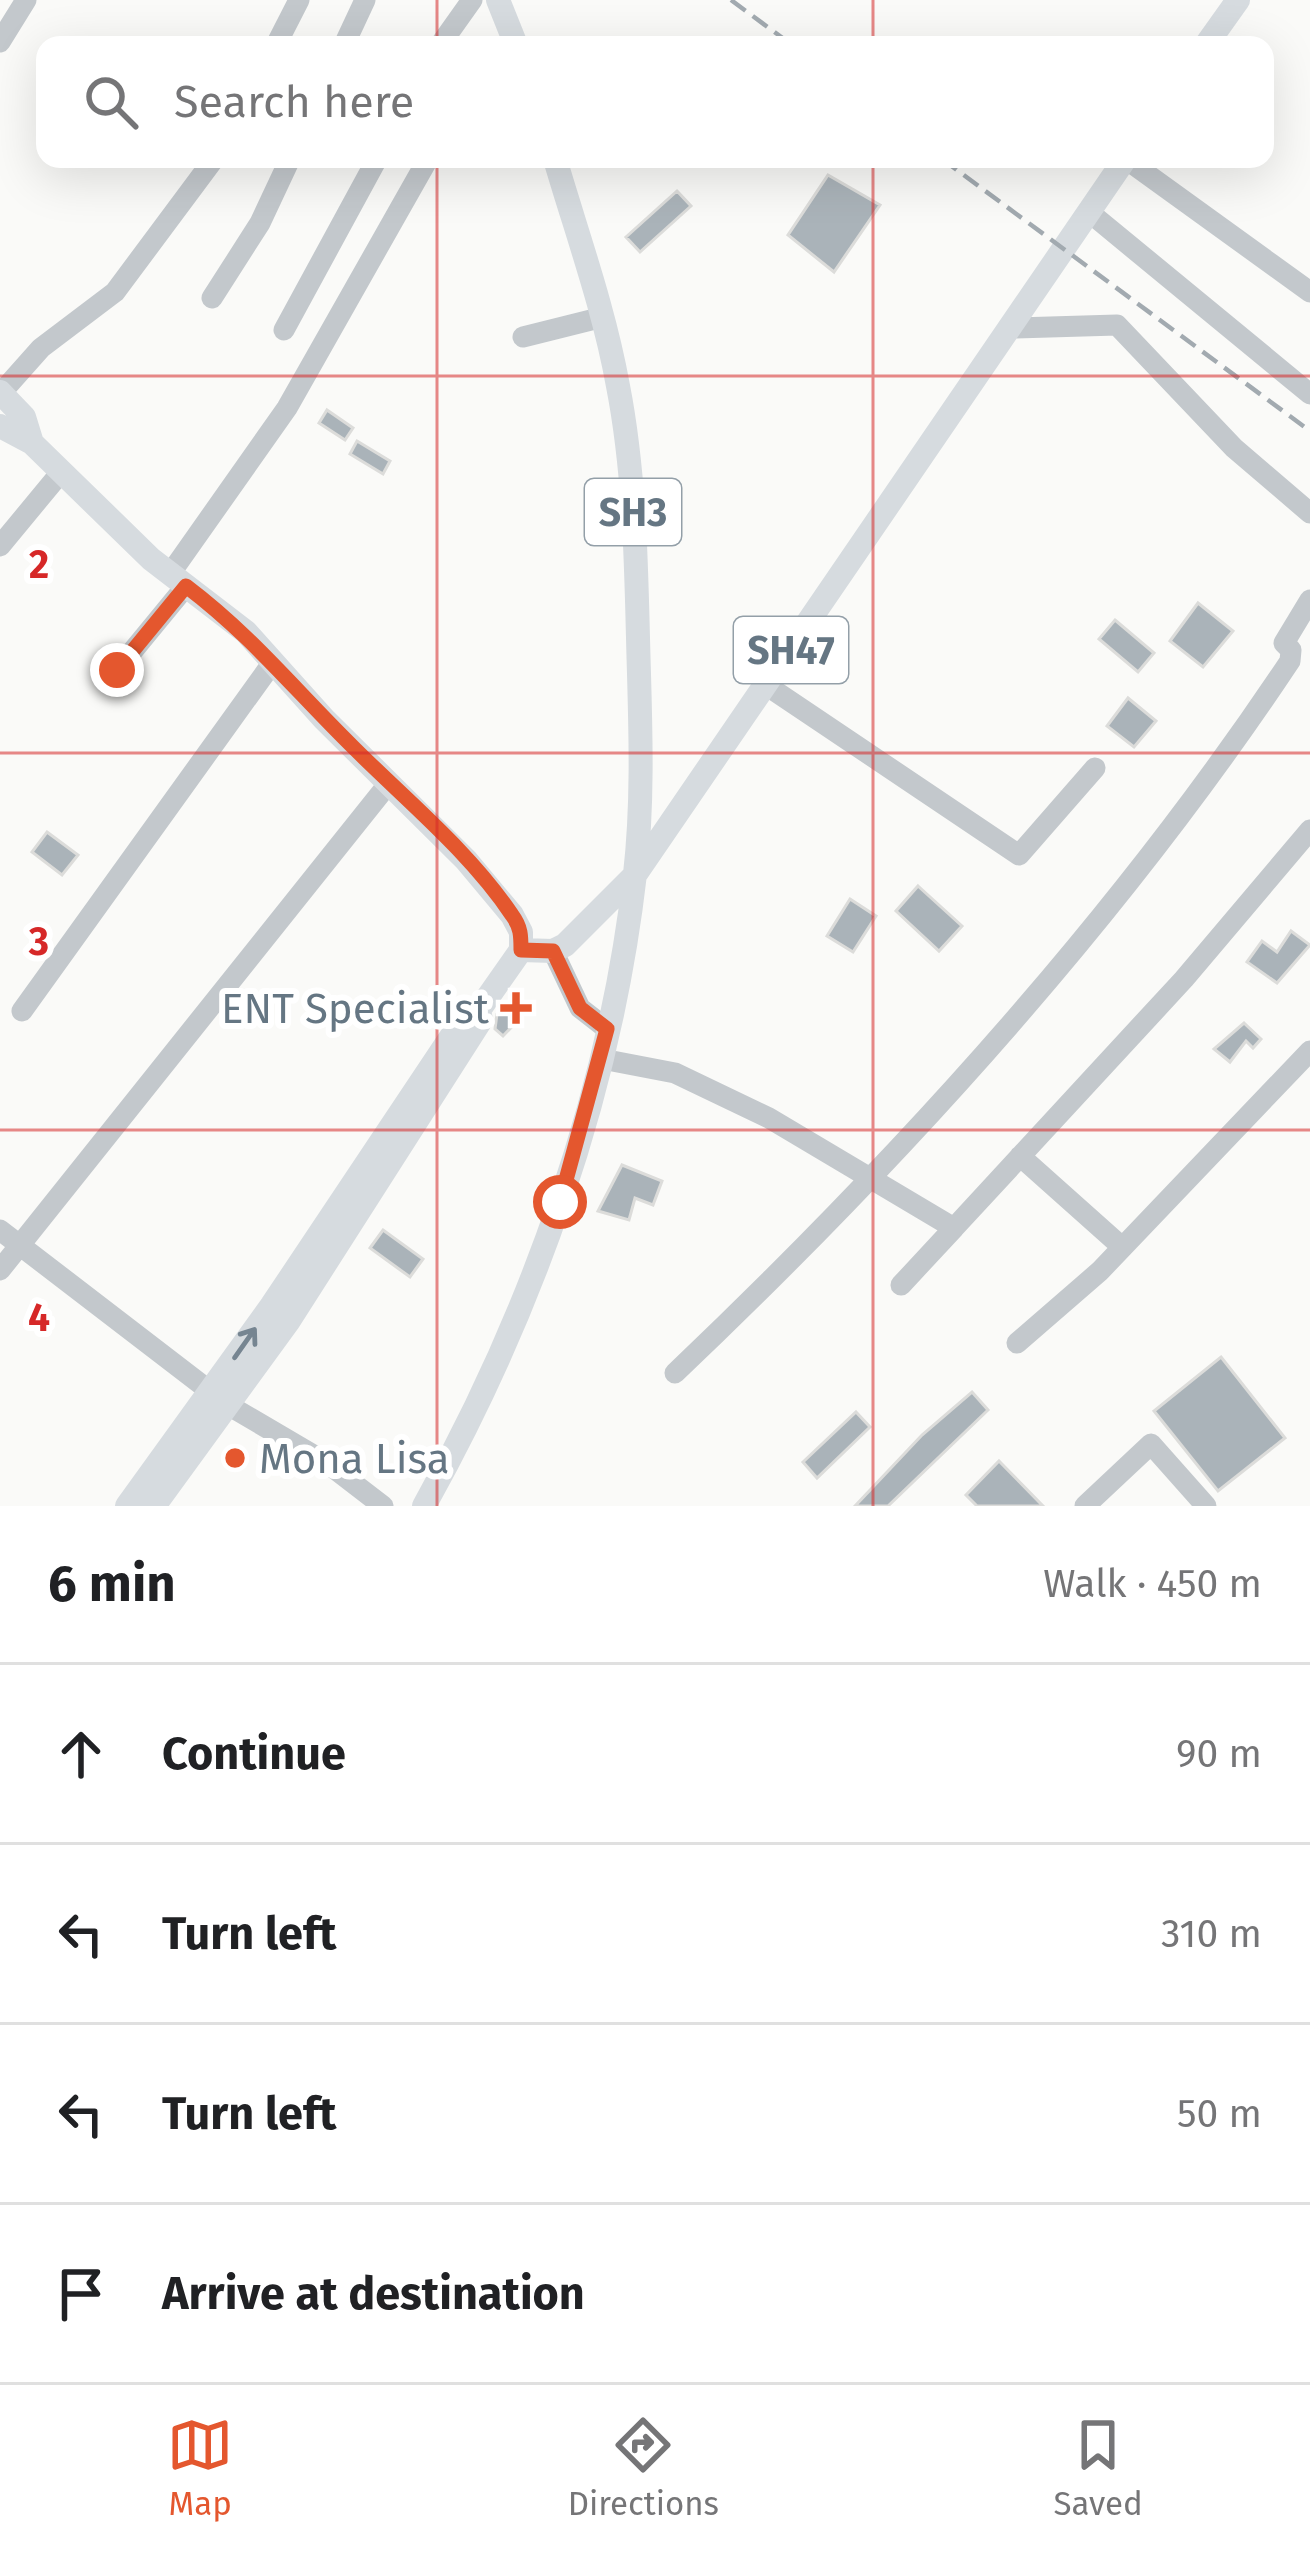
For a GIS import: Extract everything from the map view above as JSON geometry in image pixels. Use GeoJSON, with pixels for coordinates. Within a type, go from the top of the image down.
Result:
{"type":"FeatureCollection","features":[{"type":"Feature","properties":{"kind":"main road"},"geometry":{"type":"LineString","coordinates":[[498,0],[509,36]]}},
{"type":"Feature","properties":{"kind":"main road"},"geometry":{"type":"LineString","coordinates":[[1212,36],[1238,0]]}},
{"type":"Feature","properties":{"kind":"main road","name":"SH3"},"geometry":{"type":"LineString","coordinates":[[424,1506],[490,1373],[560,1202],[602,1058],[635,875],[636,549],[620,390],[558,168]]}},
{"type":"Feature","properties":{"kind":"main road","name":"SH47"},"geometry":{"type":"LineString","coordinates":[[553,951],[577,937],[635,875],[1120,168]]}},
{"type":"Feature","properties":{"kind":"main road"},"geometry":{"type":"LineString","coordinates":[[1,393],[24,417],[32,443]]}},
{"type":"Feature","properties":{"kind":"main road"},"geometry":{"type":"LineString","coordinates":[[0,426],[32,443],[178,580],[246,632],[512,914],[521,932],[521,950],[479,1010],[481,1020],[288,1322],[127,1506]]}},
{"type":"Feature","properties":{"kind":"main road"},"geometry":{"type":"LineString","coordinates":[[521,950],[553,951]]}},
{"type":"Feature","properties":{"kind":"main road"},"geometry":{"type":"LineString","coordinates":[[154,1506],[219,1398]]}},
{"type":"Feature","properties":{"kind":"street"},"geometry":{"type":"LineString","coordinates":[[0,42],[26,0]]}},
{"type":"Feature","properties":{"kind":"street"},"geometry":{"type":"LineString","coordinates":[[281,36],[299,0]]}},
{"type":"Feature","properties":{"kind":"street"},"geometry":{"type":"LineString","coordinates":[[348,36],[364,0]]}},
{"type":"Feature","properties":{"kind":"street"},"geometry":{"type":"LineString","coordinates":[[446,36],[472,0]]}},
{"type":"Feature","properties":{"kind":"street"},"geometry":{"type":"LineString","coordinates":[[1,393],[41,348],[115,292],[207,168]]}},
{"type":"Feature","properties":{"kind":"street"},"geometry":{"type":"LineString","coordinates":[[212,298],[260,223],[286,168]]}},
{"type":"Feature","properties":{"kind":"street"},"geometry":{"type":"LineString","coordinates":[[284,330],[372,168]]}},
{"type":"Feature","properties":{"kind":"street"},"geometry":{"type":"LineString","coordinates":[[117,670],[287,409],[423,168]]}},
{"type":"Feature","properties":{"kind":"street"},"geometry":{"type":"LineString","coordinates":[[1138,168],[1310,292]]}},
{"type":"Feature","properties":{"kind":"street"},"geometry":{"type":"LineString","coordinates":[[1086,216],[1310,394]]}},
{"type":"Feature","properties":{"kind":"street"},"geometry":{"type":"LineString","coordinates":[[523,337],[603,317]]}},
{"type":"Feature","properties":{"kind":"street"},"geometry":{"type":"LineString","coordinates":[[1012,328],[1117,325],[1234,448],[1310,513]]}},
{"type":"Feature","properties":{"kind":"street"},"geometry":{"type":"LineString","coordinates":[[0,546],[62,472]]}},
{"type":"Feature","properties":{"kind":"street"},"geometry":{"type":"LineString","coordinates":[[675,1372],[868,1177],[1039,987],[1178,820],[1290,661],[1291,650],[1284,643],[1310,600]]}},
{"type":"Feature","properties":{"kind":"street"},"geometry":{"type":"LineString","coordinates":[[22,1011],[273,662]]}},
{"type":"Feature","properties":{"kind":"street"},"geometry":{"type":"LineString","coordinates":[[766,685],[1018,855],[1095,768]]}},
{"type":"Feature","properties":{"kind":"street"},"geometry":{"type":"LineString","coordinates":[[0,1270],[389,783]]}},
{"type":"Feature","properties":{"kind":"street"},"geometry":{"type":"LineString","coordinates":[[901,1285],[1184,979],[1310,830]]}},
{"type":"Feature","properties":{"kind":"street"},"geometry":{"type":"LineString","coordinates":[[553,951],[580,1008],[607,1029]]}},
{"type":"Feature","properties":{"kind":"street"},"geometry":{"type":"LineString","coordinates":[[1018,1343],[1122,1247],[1310,1051]]}},
{"type":"Feature","properties":{"kind":"street"},"geometry":{"type":"LineString","coordinates":[[602,1058],[675,1073],[769,1118],[954,1228]]}},
{"type":"Feature","properties":{"kind":"street"},"geometry":{"type":"LineString","coordinates":[[1019,1156],[1122,1247]]}},
{"type":"Feature","properties":{"kind":"street"},"geometry":{"type":"LineString","coordinates":[[0,1230],[219,1398],[327,1463],[383,1506]]}},
{"type":"Feature","properties":{"kind":"street"},"geometry":{"type":"LineString","coordinates":[[1085,1506],[1150,1444],[1206,1506]]}},
{"type":"Feature","properties":{"kind":"building"},"geometry":{"type":"Polygon","coordinates":[[[828,175],[880,205],[834,272],[788,235],[828,175]]]}},
{"type":"Feature","properties":{"kind":"building"},"geometry":{"type":"Polygon","coordinates":[[[677,191],[691,206],[640,252],[626,237],[677,191]]]}},
{"type":"Feature","properties":{"kind":"building"},"geometry":{"type":"Polygon","coordinates":[[[327,410],[353,428],[345,440],[319,423],[327,410]]]}},
{"type":"Feature","properties":{"kind":"building"},"geometry":{"type":"Polygon","coordinates":[[[357,441],[390,461],[383,474],[350,454],[357,441]]]}},
{"type":"Feature","properties":{"kind":"building"},"geometry":{"type":"Polygon","coordinates":[[[1198,603],[1233,631],[1203,667],[1170,641],[1198,603]]]}},
{"type":"Feature","properties":{"kind":"building"},"geometry":{"type":"Polygon","coordinates":[[[1115,620],[1154,653],[1138,672],[1099,639],[1115,620]]]}},
{"type":"Feature","properties":{"kind":"building"},"geometry":{"type":"Polygon","coordinates":[[[1128,698],[1156,721],[1134,747],[1107,726],[1128,698]]]}},
{"type":"Feature","properties":{"kind":"building"},"geometry":{"type":"Polygon","coordinates":[[[47,832],[78,855],[62,875],[32,852],[47,832]]]}},
{"type":"Feature","properties":{"kind":"building"},"geometry":{"type":"Polygon","coordinates":[[[918,886],[962,926],[939,951],[896,911],[918,886]]]}},
{"type":"Feature","properties":{"kind":"building"},"geometry":{"type":"Polygon","coordinates":[[[850,899],[876,916],[853,952],[827,936],[850,899]]]}},
{"type":"Feature","properties":{"kind":"building"},"geometry":{"type":"Polygon","coordinates":[[[1291,931],[1310,945],[1277,983],[1247,962],[1262,941],[1277,952],[1291,931]]]}},
{"type":"Feature","properties":{"kind":"building"},"geometry":{"type":"Polygon","coordinates":[[[513,997],[527,1011],[503,1036],[495,1029],[497,1014],[513,997]]]}},
{"type":"Feature","properties":{"kind":"building"},"geometry":{"type":"Polygon","coordinates":[[[1244,1023],[1261,1039],[1253,1048],[1246,1041],[1230,1062],[1214,1049],[1244,1023]]]}},
{"type":"Feature","properties":{"kind":"building"},"geometry":{"type":"Polygon","coordinates":[[[622,1165],[662,1181],[653,1205],[635,1198],[629,1220],[598,1211],[622,1165]]]}},
{"type":"Feature","properties":{"kind":"building"},"geometry":{"type":"Polygon","coordinates":[[[383,1230],[423,1259],[410,1277],[370,1248],[383,1230]]]}},
{"type":"Feature","properties":{"kind":"building"},"geometry":{"type":"Polygon","coordinates":[[[1221,1357],[1285,1438],[1218,1491],[1154,1411],[1221,1357]]]}},
{"type":"Feature","properties":{"kind":"building"},"geometry":{"type":"Polygon","coordinates":[[[972,1392],[988,1410],[888,1506],[855,1506],[922,1435],[972,1392]]]}},
{"type":"Feature","properties":{"kind":"building"},"geometry":{"type":"Polygon","coordinates":[[[856,1412],[870,1427],[817,1478],[803,1462],[856,1412]]]}},
{"type":"Feature","properties":{"kind":"building"},"geometry":{"type":"Polygon","coordinates":[[[999,1461],[1043,1506],[977,1506],[966,1495],[999,1461]]]}},
{"type":"Feature","properties":{"kind":"railway"},"geometry":{"type":"LineString","coordinates":[[731,0],[780,36]]}},
{"type":"Feature","properties":{"kind":"railway"},"geometry":{"type":"LineString","coordinates":[[954,168],[1310,431]]}},
{"type":"Feature","properties":{"kind":"place","name":"ENT Specialist"},"geometry":{"type":"Point","coordinates":[516,1008]}},
{"type":"Feature","properties":{"kind":"place","name":"Mona Lisa"},"geometry":{"type":"Point","coordinates":[235,1458]}},
{"type":"Feature","properties":{"kind":"route"},"geometry":{"type":"LineString","coordinates":[[117,670],[186,586],[246,632],[466,860],[512,914],[521,932],[521,950],[553,951],[580,1008],[607,1029],[587,1117],[560,1202]]}}]}
